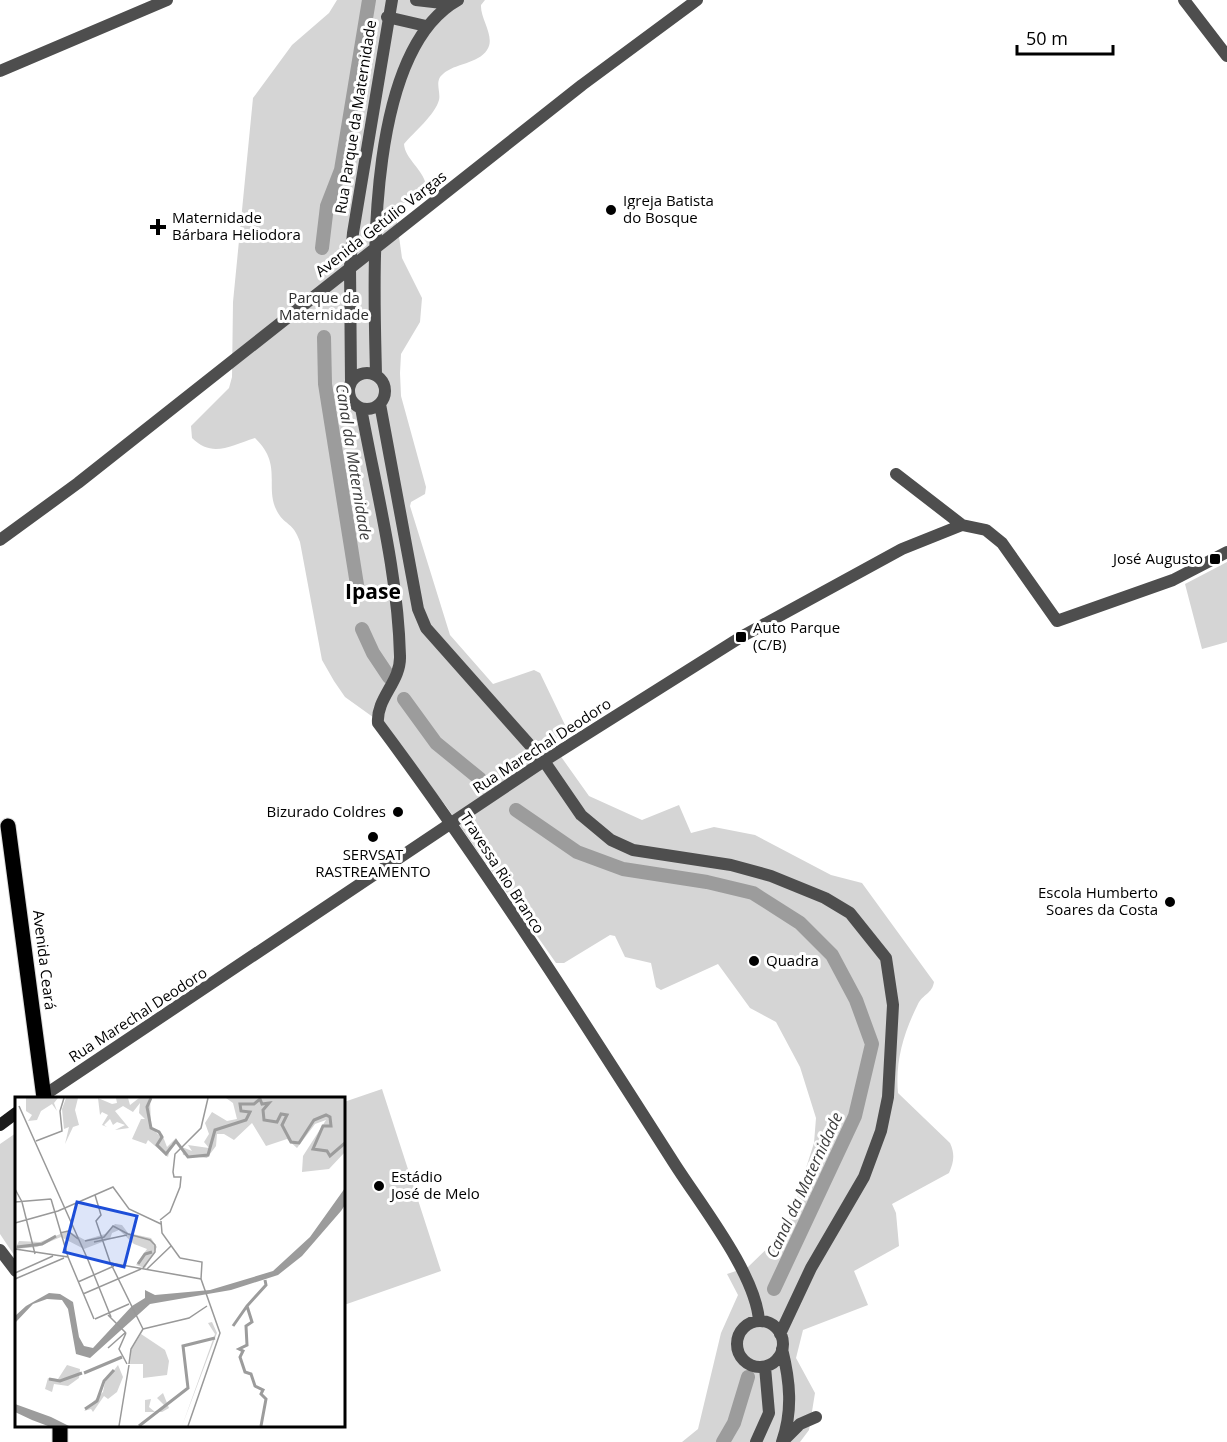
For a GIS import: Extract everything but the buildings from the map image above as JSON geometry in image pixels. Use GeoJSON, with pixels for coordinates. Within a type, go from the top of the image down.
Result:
{"type":"FeatureCollection","features":[{"type":"Feature","properties":{"kind":"main road","name":"Avenida Ceará"},"geometry":{"type":"LineString","coordinates":[[8,826],[42,1097]]}},
{"type":"Feature","properties":{"kind":"main road"},"geometry":{"type":"LineString","coordinates":[[0,1125],[15,1114]]}},
{"type":"Feature","properties":{"kind":"street"},"geometry":{"type":"LineString","coordinates":[[0,71],[167,0]]}},
{"type":"Feature","properties":{"kind":"street","name":"Rua Parque da Maternidade"},"geometry":{"type":"LineString","coordinates":[[351,383],[350,266],[356,210],[387,17],[392,0]]}},
{"type":"Feature","properties":{"kind":"street"},"geometry":{"type":"LineString","coordinates":[[416,0],[454,2]]}},
{"type":"Feature","properties":{"kind":"street","name":"Avenida Getúlio Vargas"},"geometry":{"type":"LineString","coordinates":[[0,540],[78,483],[582,85],[697,0]]}},
{"type":"Feature","properties":{"kind":"street"},"geometry":{"type":"LineString","coordinates":[[1184,0],[1227,56]]}},
{"type":"Feature","properties":{"kind":"street"},"geometry":{"type":"LineString","coordinates":[[454,2],[426,26],[408,55],[395,91],[374,248],[376,375],[383,382],[385,391],[380,404],[418,609],[426,628],[459,668],[499,707],[544,761],[580,815],[611,840],[633,850],[731,865],[771,876],[825,898],[850,913],[886,958],[893,1013],[888,1097],[881,1131],[864,1177],[811,1269],[780,1334],[789,1377],[789,1407],[782,1442]]}},
{"type":"Feature","properties":{"kind":"street"},"geometry":{"type":"LineString","coordinates":[[387,17],[426,26]]}},
{"type":"Feature","properties":{"kind":"street"},"geometry":{"type":"LineString","coordinates":[[376,375],[359,375],[351,383],[350,395],[361,408],[371,409],[380,404]]}},
{"type":"Feature","properties":{"kind":"street","name":"Travessa Rio Branco"},"geometry":{"type":"LineString","coordinates":[[361,408],[398,611],[400,673],[378,708],[378,723],[452,822],[740,1268],[758,1306],[759,1321]]}},
{"type":"Feature","properties":{"kind":"street"},"geometry":{"type":"LineString","coordinates":[[896,474],[962,525],[986,530],[1002,543],[1057,621],[1173,580],[1227,552]]}},
{"type":"Feature","properties":{"kind":"street","name":"Rua Marechal Deodoro"},"geometry":{"type":"LineString","coordinates":[[43,1097],[544,761],[741,637],[902,549],[962,525]]}},
{"type":"Feature","properties":{"kind":"street"},"geometry":{"type":"LineString","coordinates":[[0,1250],[15,1270]]}},
{"type":"Feature","properties":{"kind":"street"},"geometry":{"type":"LineString","coordinates":[[780,1334],[771,1324],[759,1321],[747,1324],[739,1334],[736,1346],[744,1361],[755,1367],[765,1367],[776,1360],[782,1349]]}},
{"type":"Feature","properties":{"kind":"street"},"geometry":{"type":"LineString","coordinates":[[756,1442],[769,1413],[765,1367]]}},
{"type":"Feature","properties":{"kind":"street"},"geometry":{"type":"LineString","coordinates":[[782,1442],[800,1424],[816,1417]]}},
{"type":"Feature","properties":{"kind":"green space","name":"Parque da Maternidade"},"geometry":{"type":"Polygon","coordinates":[[[337,0],[485,0],[481,5],[481,10],[490,39],[487,50],[478,58],[448,70],[440,77],[437,106],[404,144],[407,154],[426,185],[401,206],[396,215],[402,258],[422,298],[420,322],[401,354],[401,396],[426,487],[425,494],[411,502],[410,506],[450,635],[493,684],[534,670],[540,673],[566,727],[552,744],[589,796],[642,820],[679,805],[691,833],[714,827],[755,835],[831,875],[862,883],[934,982],[918,1004],[905,1036],[899,1058],[898,1093],[950,1143],[953,1154],[952,1165],[949,1173],[892,1204],[896,1213],[899,1246],[854,1271],[868,1305],[803,1330],[796,1358],[815,1393],[809,1430],[800,1442],[682,1442],[698,1429],[721,1333],[738,1295],[727,1274],[748,1267],[781,1235],[791,1215],[814,1143],[816,1118],[800,1067],[776,1022],[750,1008],[718,964],[661,990],[656,987],[651,963],[625,957],[615,936],[610,935],[564,963],[556,963],[446,806],[384,725],[345,697],[322,660],[300,542],[292,527],[278,513],[274,503],[271,467],[264,448],[255,438],[229,447],[214,449],[199,444],[192,438],[191,426],[229,388],[232,377],[233,302],[253,98],[292,45],[329,13],[337,0]]]}},
{"type":"Feature","properties":{"kind":"green space"},"geometry":{"type":"Polygon","coordinates":[[[1227,562],[1227,642],[1202,649],[1185,584],[1227,562]]]}},
{"type":"Feature","properties":{"kind":"green space","name":"Estádio José de Melo"},"geometry":{"type":"Polygon","coordinates":[[[382,1089],[441,1271],[345,1305],[345,1102],[382,1089]]]}},
{"type":"Feature","properties":{"kind":"green space"},"geometry":{"type":"Polygon","coordinates":[[[15,1134],[15,1256],[0,1234],[0,1144],[15,1134]]]}},
{"type":"Feature","properties":{"kind":"waterway","name":"Canal da Maternidade"},"geometry":{"type":"LineString","coordinates":[[322,248],[327,206],[341,170],[369,0]]}},
{"type":"Feature","properties":{"kind":"waterway","name":"Canal da Maternidade"},"geometry":{"type":"LineString","coordinates":[[324,337],[325,384],[358,591]]}},
{"type":"Feature","properties":{"kind":"waterway","name":"Canal da Maternidade"},"geometry":{"type":"LineString","coordinates":[[362,629],[373,653],[389,677]]}},
{"type":"Feature","properties":{"kind":"waterway","name":"Canal da Maternidade"},"geometry":{"type":"LineString","coordinates":[[404,699],[436,743],[480,779]]}},
{"type":"Feature","properties":{"kind":"waterway","name":"Canal da Maternidade"},"geometry":{"type":"LineString","coordinates":[[516,810],[577,852],[623,869],[707,882],[753,893],[800,923],[832,955],[856,1000],[872,1044],[855,1116],[774,1289]]}},
{"type":"Feature","properties":{"kind":"waterway","name":"Canal da Maternidade"},"geometry":{"type":"LineString","coordinates":[[723,1442],[734,1423],[748,1377]]}},
{"type":"Feature","properties":{"kind":"place","name":"Igreja Batista do Bosque"},"geometry":{"type":"Point","coordinates":[611,210]}},
{"type":"Feature","properties":{"kind":"place","name":"Maternidade Bárbara Heliodora"},"geometry":{"type":"Point","coordinates":[158,227]}},
{"type":"Feature","properties":{"kind":"place","name":"José Augusto"},"geometry":{"type":"Point","coordinates":[1215,559]}},
{"type":"Feature","properties":{"kind":"place","name":"Auto Parque (C/B)"},"geometry":{"type":"Point","coordinates":[741,637]}},
{"type":"Feature","properties":{"kind":"place","name":"Bizurado Coldres"},"geometry":{"type":"Point","coordinates":[398,812]}},
{"type":"Feature","properties":{"kind":"place","name":"SERVSAT RASTREAMENTO"},"geometry":{"type":"Point","coordinates":[373,837]}},
{"type":"Feature","properties":{"kind":"place","name":"Escola Humberto Soares da Costa"},"geometry":{"type":"Point","coordinates":[1170,902]}},
{"type":"Feature","properties":{"kind":"place","name":"Quadra"},"geometry":{"type":"Point","coordinates":[754,961]}},
{"type":"Feature","properties":{"kind":"place","name":"Estádio José de Melo"},"geometry":{"type":"Point","coordinates":[379,1186]}},
{"type":"Feature","properties":{"kind":"district","name":"Ipase"},"geometry":{"type":"Point","coordinates":[373,592]}}]}
